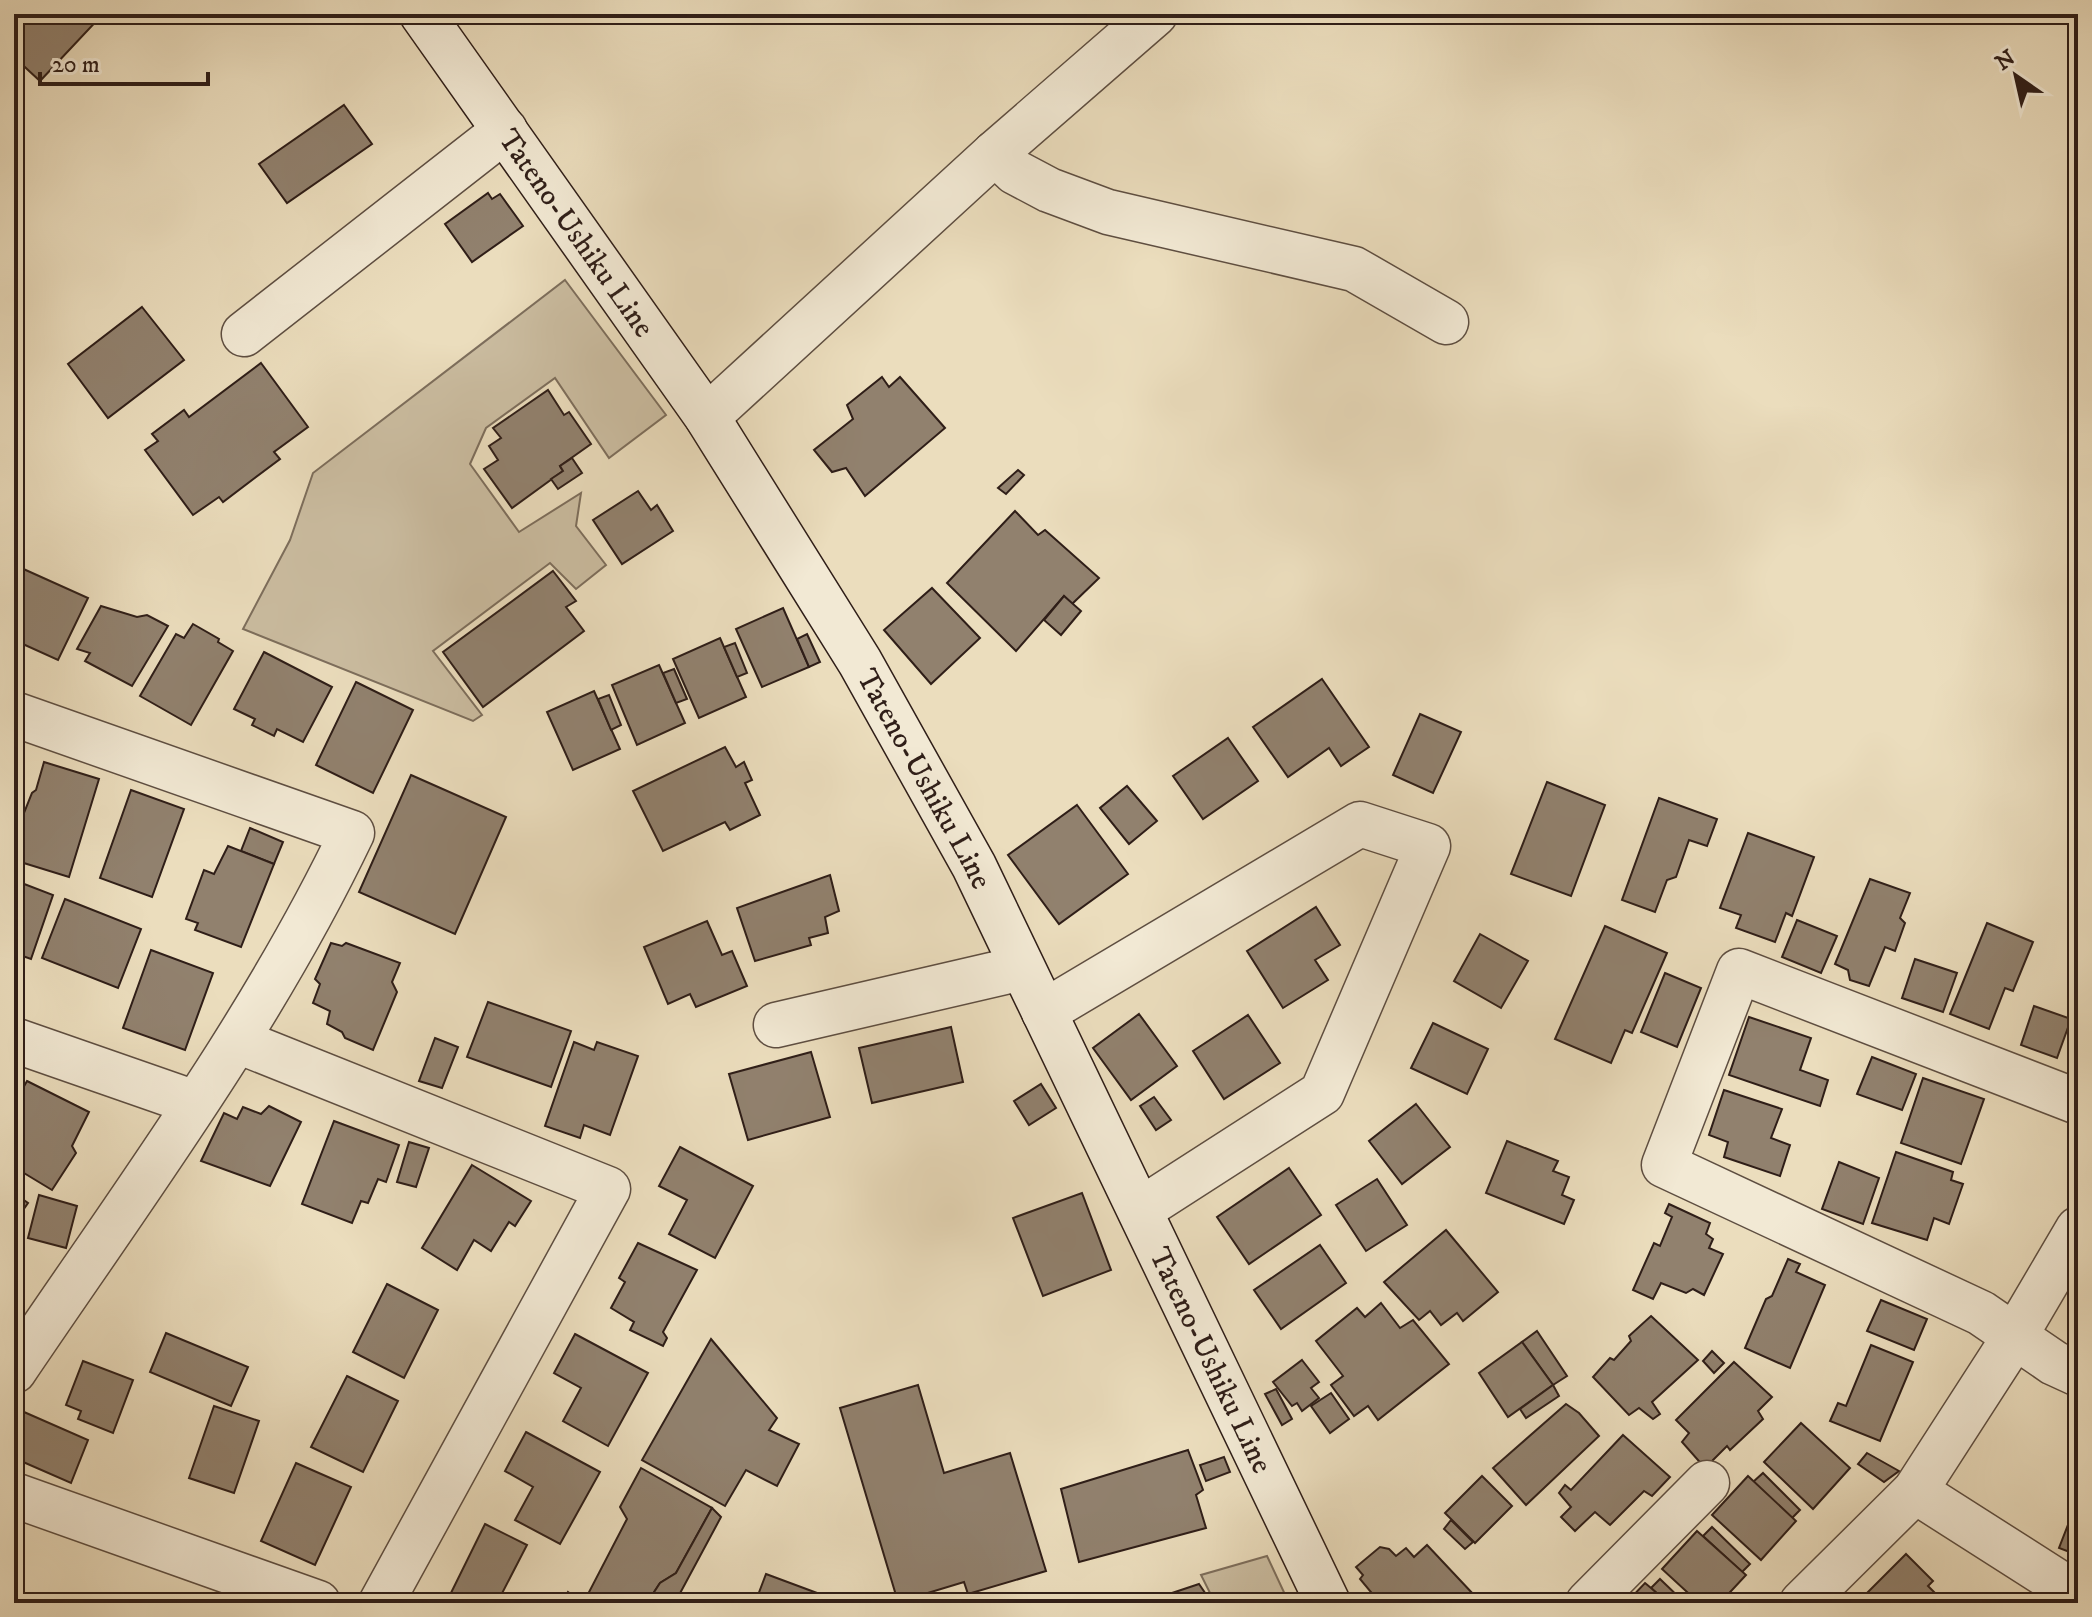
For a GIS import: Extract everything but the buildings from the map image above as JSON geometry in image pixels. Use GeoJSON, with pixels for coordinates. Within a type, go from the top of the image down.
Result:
{"type":"FeatureCollection","features":[{"type":"Feature","properties":{"kind":"street","name":"Tateno-Ushiku Line"},"geometry":{"type":"LineString","coordinates":[[422,14],[707,417],[860,662],[974,866],[1328,1603]]}},
{"type":"Feature","properties":{"kind":"street"},"geometry":{"type":"LineString","coordinates":[[707,417],[995,153],[1155,14]]}},
{"type":"Feature","properties":{"kind":"street"},"geometry":{"type":"LineString","coordinates":[[244,334],[505,130]]}},
{"type":"Feature","properties":{"kind":"street"},"geometry":{"type":"LineString","coordinates":[[995,153],[1015,172],[1049,190],[1108,212],[1354,269],[1446,322]]}},
{"type":"Feature","properties":{"kind":"street"},"geometry":{"type":"LineString","coordinates":[[14,714],[352,833],[317,902],[238,1041],[14,1371]]}},
{"type":"Feature","properties":{"kind":"street"},"geometry":{"type":"LineString","coordinates":[[1044,1012],[1360,824],[1428,846],[1322,1093],[1140,1210]]}},
{"type":"Feature","properties":{"kind":"street"},"geometry":{"type":"LineString","coordinates":[[776,1025],[1022,968]]}},
{"type":"Feature","properties":{"kind":"street"},"geometry":{"type":"LineString","coordinates":[[2078,1102],[1739,971],[1664,1165],[1981,1313],[2054,1363],[2078,1374]]}},
{"type":"Feature","properties":{"kind":"street"},"geometry":{"type":"LineString","coordinates":[[14,1040],[195,1103]]}},
{"type":"Feature","properties":{"kind":"street"},"geometry":{"type":"LineString","coordinates":[[238,1041],[608,1189],[381,1603]]}},
{"type":"Feature","properties":{"kind":"street"},"geometry":{"type":"LineString","coordinates":[[1802,1603],[1915,1491],[2015,1336],[2078,1229]]}},
{"type":"Feature","properties":{"kind":"street"},"geometry":{"type":"LineString","coordinates":[[1588,1603],[1707,1483]]}},
{"type":"Feature","properties":{"kind":"street"},"geometry":{"type":"LineString","coordinates":[[1915,1491],[2078,1595]]}},
{"type":"Feature","properties":{"kind":"street"},"geometry":{"type":"LineString","coordinates":[[14,1495],[318,1603]]}},
{"type":"Feature","properties":{"kind":"shaded area"},"geometry":{"type":"Polygon","coordinates":[[[565,280],[666,415],[609,458],[555,378],[486,428],[470,464],[519,532],[581,493],[576,526],[606,565],[576,589],[550,563],[433,651],[482,715],[473,721],[243,629],[290,540],[313,473],[565,280]]]}},
{"type":"Feature","properties":{"kind":"shaded area"},"geometry":{"type":"Polygon","coordinates":[[[1267,1556],[1289,1603],[1215,1603],[1201,1575],[1267,1556]]]}}]}
